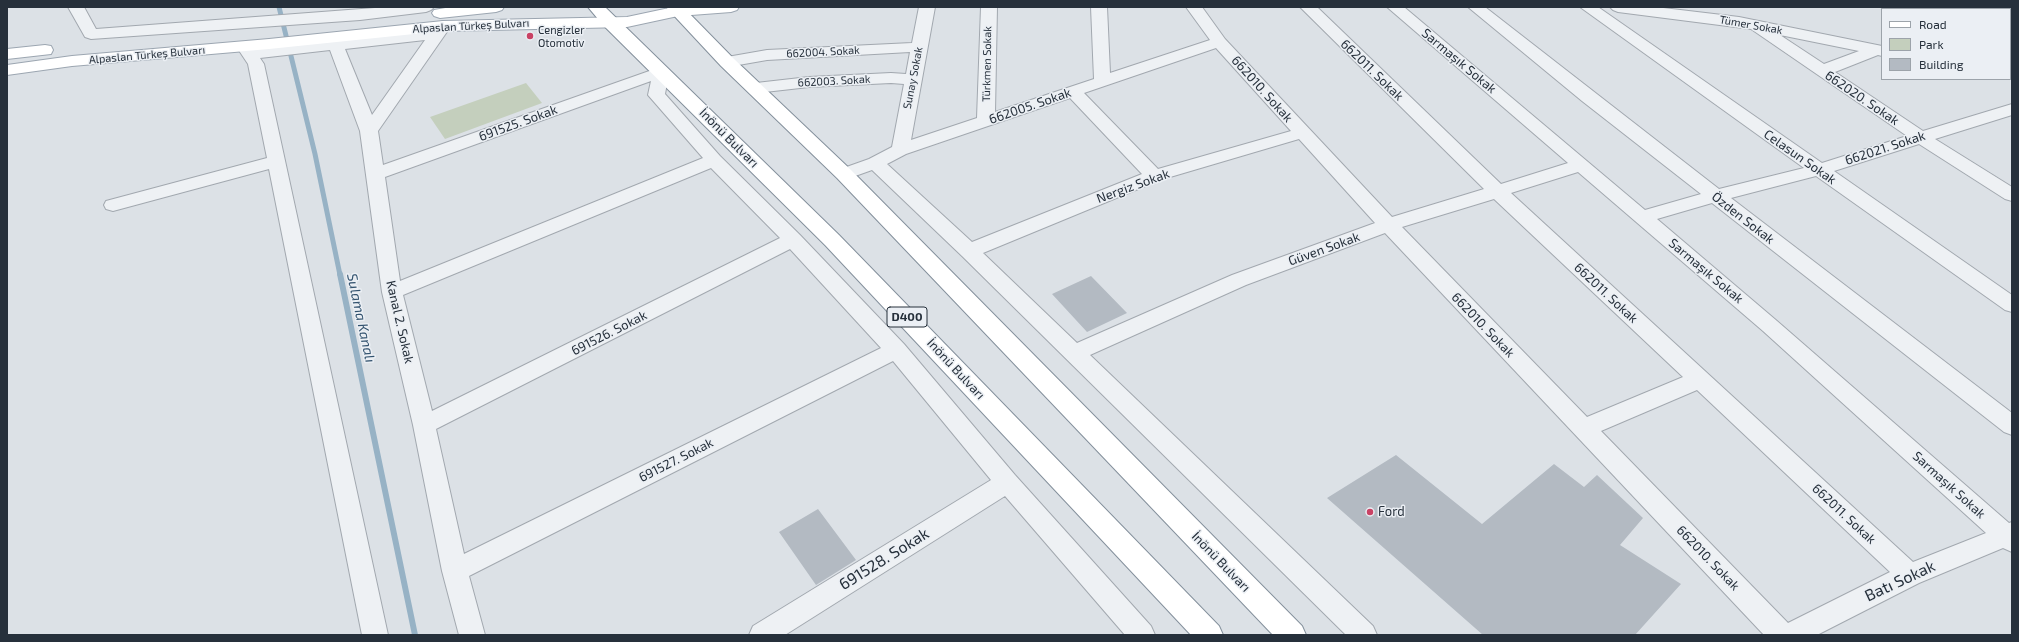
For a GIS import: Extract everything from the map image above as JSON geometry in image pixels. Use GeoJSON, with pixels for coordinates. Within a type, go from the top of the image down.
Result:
{"type":"FeatureCollection","features":[{"type":"Feature","properties":{"kind":"main road","name":"Alpaslan Türkeş Bulvarı"},"geometry":{"type":"LineString","coordinates":[[243,40],[276,47],[316,43],[440,20],[468,9],[496,7]]}},
{"type":"Feature","properties":{"kind":"main road","name":"Alpaslan Türkeş Bulvarı"},"geometry":{"type":"LineString","coordinates":[[74,54],[243,40],[321,17],[440,20],[602,15],[627,22],[677,8],[732,7]]}},
{"type":"Feature","properties":{"kind":"main road","name":"İnönü Bulvarı"},"geometry":{"type":"LineString","coordinates":[[677,8],[727,62],[756,88],[844,174],[1292,635]]}},
{"type":"Feature","properties":{"kind":"main road","name":"İnönü Bulvarı"},"geometry":{"type":"LineString","coordinates":[[602,15],[662,72],[860,268],[1209,635]]}},
{"type":"Feature","properties":{"kind":"main road"},"geometry":{"type":"LineString","coordinates":[[7,54],[74,54]]}},
{"type":"Feature","properties":{"kind":"main road"},"geometry":{"type":"LineString","coordinates":[[7,70],[74,54]]}},
{"type":"Feature","properties":{"kind":"street"},"geometry":{"type":"LineString","coordinates":[[76,7],[91,34],[243,40],[268,22],[367,14],[426,7]]}},
{"type":"Feature","properties":{"kind":"street"},"geometry":{"type":"LineString","coordinates":[[244,7],[243,40],[256,64],[375,635]]}},
{"type":"Feature","properties":{"kind":"street","name":"Sunay Sokak"},"geometry":{"type":"LineString","coordinates":[[900,150],[927,7]]}},
{"type":"Feature","properties":{"kind":"street","name":"Türkmen Sokak"},"geometry":{"type":"LineString","coordinates":[[986,121],[989,7]]}},
{"type":"Feature","properties":{"kind":"street"},"geometry":{"type":"LineString","coordinates":[[1099,7],[1102,81]]}},
{"type":"Feature","properties":{"kind":"street","name":"662010. Sokak"},"geometry":{"type":"LineString","coordinates":[[1194,7],[1218,42],[1388,225],[1782,635]]}},
{"type":"Feature","properties":{"kind":"street","name":"662011. Sokak"},"geometry":{"type":"LineString","coordinates":[[1308,7],[1497,191],[1698,380],[1910,574]]}},
{"type":"Feature","properties":{"kind":"street","name":"Sarmaşık Sokak"},"geometry":{"type":"LineString","coordinates":[[1395,7],[1770,326],[2010,536]]}},
{"type":"Feature","properties":{"kind":"street","name":"Özden Sokak"},"geometry":{"type":"LineString","coordinates":[[1476,7],[1715,196],[2012,426]]}},
{"type":"Feature","properties":{"kind":"street","name":"Celasun Sokak"},"geometry":{"type":"LineString","coordinates":[[1588,7],[2012,306]]}},
{"type":"Feature","properties":{"kind":"street","name":"Tümer Sokak"},"geometry":{"type":"LineString","coordinates":[[1618,7],[1754,25],[1879,51]]}},
{"type":"Feature","properties":{"kind":"street"},"geometry":{"type":"LineString","coordinates":[[316,43],[336,45],[440,20]]}},
{"type":"Feature","properties":{"kind":"street"},"geometry":{"type":"LineString","coordinates":[[369,132],[440,20]]}},
{"type":"Feature","properties":{"kind":"street","name":"662020. Sokak"},"geometry":{"type":"LineString","coordinates":[[1754,25],[1920,137],[2012,195]]}},
{"type":"Feature","properties":{"kind":"street","name":"662005. Sokak"},"geometry":{"type":"LineString","coordinates":[[844,174],[875,163],[900,150],[1218,42]]}},
{"type":"Feature","properties":{"kind":"street","name":"Kanal 2. Sokak"},"geometry":{"type":"LineString","coordinates":[[336,45],[369,132],[392,292],[424,425],[455,571],[472,635]]}},
{"type":"Feature","properties":{"kind":"street","name":"662004. Sokak"},"geometry":{"type":"LineString","coordinates":[[727,62],[767,56],[919,47]]}},
{"type":"Feature","properties":{"kind":"street"},"geometry":{"type":"LineString","coordinates":[[1822,71],[1879,51]]}},
{"type":"Feature","properties":{"kind":"street"},"geometry":{"type":"LineString","coordinates":[[662,72],[656,95],[714,160],[793,240],[896,350],[1007,482],[1142,635]]}},
{"type":"Feature","properties":{"kind":"street","name":"691525. Sokak"},"geometry":{"type":"LineString","coordinates":[[374,174],[662,72]]}},
{"type":"Feature","properties":{"kind":"street","name":"662003. Sokak"},"geometry":{"type":"LineString","coordinates":[[756,88],[808,82],[891,78],[913,80]]}},
{"type":"Feature","properties":{"kind":"street"},"geometry":{"type":"LineString","coordinates":[[1073,92],[1154,176]]}},
{"type":"Feature","properties":{"kind":"street","name":"662021. Sokak"},"geometry":{"type":"LineString","coordinates":[[1642,217],[1715,196],[1819,170],[2012,109]]}},
{"type":"Feature","properties":{"kind":"street","name":"Nergiz Sokak"},"geometry":{"type":"LineString","coordinates":[[969,251],[1154,176],[1302,133]]}},
{"type":"Feature","properties":{"kind":"street"},"geometry":{"type":"LineString","coordinates":[[392,292],[714,160]]}},
{"type":"Feature","properties":{"kind":"street"},"geometry":{"type":"LineString","coordinates":[[113,206],[276,161]]}},
{"type":"Feature","properties":{"kind":"street"},"geometry":{"type":"LineString","coordinates":[[875,163],[969,251],[1364,635]]}},
{"type":"Feature","properties":{"kind":"street","name":"Güven Sokak"},"geometry":{"type":"LineString","coordinates":[[1074,353],[1239,280],[1388,225],[1582,165]]}},
{"type":"Feature","properties":{"kind":"street","name":"691526. Sokak"},"geometry":{"type":"LineString","coordinates":[[424,425],[793,240]]}},
{"type":"Feature","properties":{"kind":"street","name":"691527. Sokak"},"geometry":{"type":"LineString","coordinates":[[455,571],[896,350]]}},
{"type":"Feature","properties":{"kind":"street"},"geometry":{"type":"LineString","coordinates":[[1583,429],[1698,380]]}},
{"type":"Feature","properties":{"kind":"street","name":"691528. Sokak"},"geometry":{"type":"LineString","coordinates":[[762,635],[1007,482]]}},
{"type":"Feature","properties":{"kind":"street","name":"Batı Sokak"},"geometry":{"type":"LineString","coordinates":[[1790,635],[1910,574],[2010,536]]}},
{"type":"Feature","properties":{"kind":"green space"},"geometry":{"type":"Polygon","coordinates":[[[526,83],[542,103],[445,139],[430,117],[526,83]]]}},
{"type":"Feature","properties":{"kind":"building"},"geometry":{"type":"Polygon","coordinates":[[[1091,276],[1127,313],[1087,332],[1052,294],[1091,276]]]}},
{"type":"Feature","properties":{"kind":"building"},"geometry":{"type":"Polygon","coordinates":[[[1396,455],[1482,524],[1554,464],[1584,487],[1597,475],[1643,518],[1620,545],[1681,584],[1635,635],[1483,635],[1327,498],[1396,455]]]}},
{"type":"Feature","properties":{"kind":"building"},"geometry":{"type":"Polygon","coordinates":[[[818,509],[856,560],[816,585],[779,532],[818,509]]]}},
{"type":"Feature","properties":{"kind":"waterway","name":"Sulama Kanalı"},"geometry":{"type":"LineString","coordinates":[[279,7],[315,154],[340,275]]}},
{"type":"Feature","properties":{"kind":"waterway","name":"Sulama Kanalı"},"geometry":{"type":"LineString","coordinates":[[340,274],[415,635]]}},
{"type":"Feature","properties":{"kind":"place","name":"Cengizler Otomotiv"},"geometry":{"type":"Point","coordinates":[530,36]}},
{"type":"Feature","properties":{"kind":"place","name":"Ford"},"geometry":{"type":"Point","coordinates":[1370,512]}}]}
